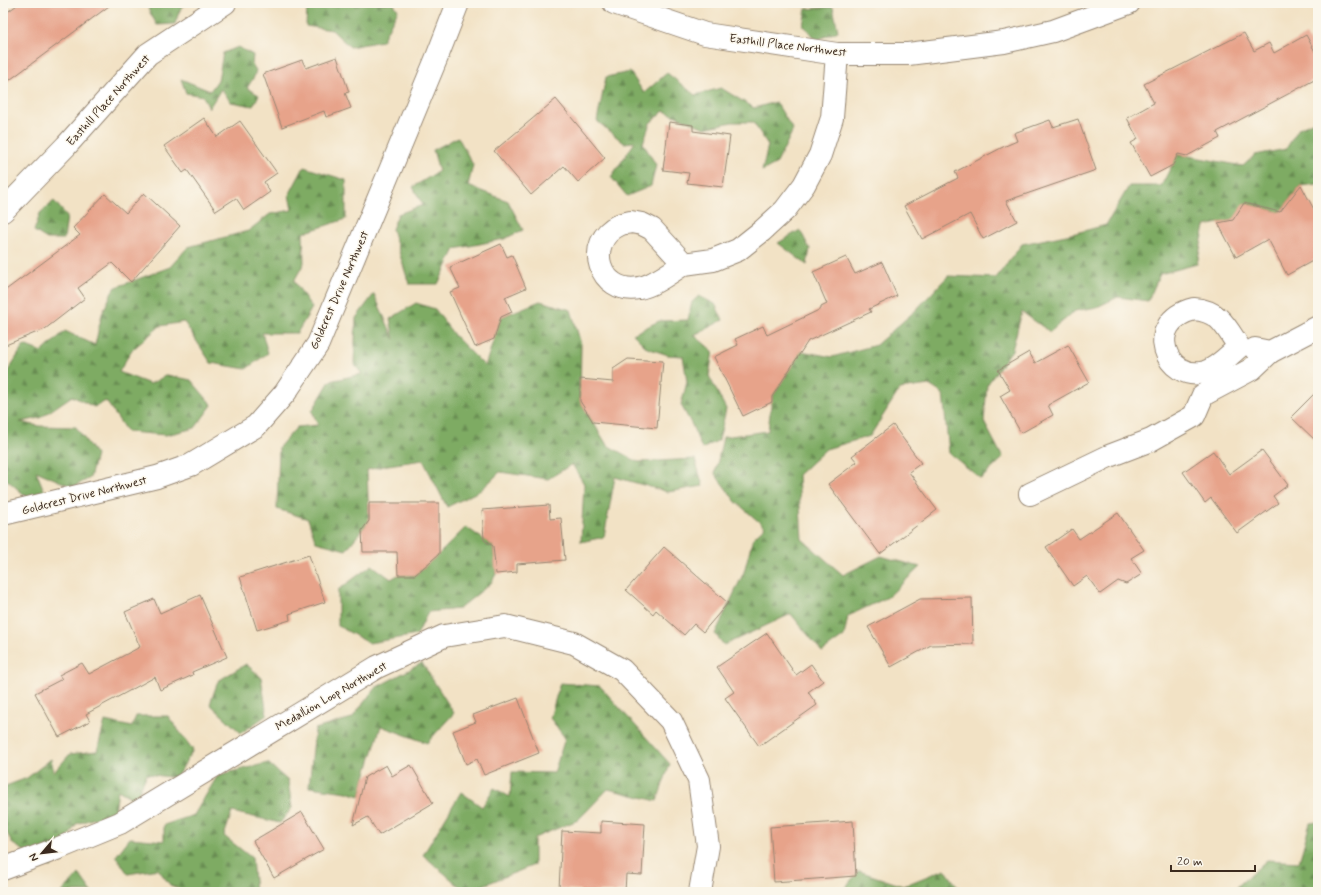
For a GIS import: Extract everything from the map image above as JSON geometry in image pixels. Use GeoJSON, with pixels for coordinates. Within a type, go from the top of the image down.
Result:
{"type":"FeatureCollection","features":[{"type":"Feature","properties":{"kind":"street","name":"Easthill Place Northwest"},"geometry":{"type":"LineString","coordinates":[[3,210],[66,146],[148,54],[225,3]]}},
{"type":"Feature","properties":{"kind":"street","name":"Goldcrest Drive Northwest"},"geometry":{"type":"LineString","coordinates":[[3,514],[157,477],[191,465],[256,426],[266,415],[285,393],[318,344],[458,3]]}},
{"type":"Feature","properties":{"kind":"street","name":"Easthill Place Northwest"},"geometry":{"type":"LineString","coordinates":[[614,3],[705,34],[837,54],[908,54],[1004,42],[1053,31],[1129,3]]}},
{"type":"Feature","properties":{"kind":"street"},"geometry":{"type":"LineString","coordinates":[[684,264],[713,260],[738,250],[785,210],[804,185],[820,155],[832,118],[837,54]]}},
{"type":"Feature","properties":{"kind":"street"},"geometry":{"type":"LineString","coordinates":[[1030,494],[1109,456],[1151,440],[1194,416],[1203,395],[1252,369],[1270,352],[1318,327]]}},
{"type":"Feature","properties":{"kind":"street"},"geometry":{"type":"LineString","coordinates":[[1239,347],[1270,352]]}},
{"type":"Feature","properties":{"kind":"street","name":"Medallion Loop Northwest"},"geometry":{"type":"LineString","coordinates":[[3,869],[120,823],[377,667],[444,636],[505,626],[574,643],[622,670],[671,721],[699,780],[708,846],[700,892]]}},
{"type":"Feature","properties":{"kind":"green space"},"geometry":{"type":"Polygon","coordinates":[[[155,3],[185,3],[179,12],[175,24],[157,25],[148,9],[155,3]]]}},
{"type":"Feature","properties":{"kind":"green space"},"geometry":{"type":"Polygon","coordinates":[[[318,3],[393,3],[398,10],[382,41],[350,47],[332,30],[306,26],[307,7],[318,3]]]}},
{"type":"Feature","properties":{"kind":"green space"},"geometry":{"type":"Polygon","coordinates":[[[833,7],[838,31],[817,40],[803,25],[806,9],[833,7]]]}},
{"type":"Feature","properties":{"kind":"green space"},"geometry":{"type":"Polygon","coordinates":[[[238,47],[253,55],[252,65],[256,70],[254,77],[247,88],[259,95],[253,106],[231,102],[221,89],[209,108],[203,96],[186,93],[181,79],[210,91],[218,80],[223,53],[238,47]]]}},
{"type":"Feature","properties":{"kind":"green space"},"geometry":{"type":"Polygon","coordinates":[[[630,72],[644,93],[667,73],[695,95],[721,88],[754,108],[776,102],[793,130],[777,163],[762,171],[768,145],[753,122],[732,122],[705,128],[664,111],[650,123],[643,143],[656,165],[651,186],[627,196],[611,177],[635,142],[624,143],[597,121],[606,77],[630,72]]]}},
{"type":"Feature","properties":{"kind":"green space"},"geometry":{"type":"Polygon","coordinates":[[[1318,119],[1318,184],[1300,186],[1280,212],[1245,203],[1233,220],[1205,226],[1197,264],[1160,274],[1148,301],[1118,297],[1097,307],[1075,311],[1050,332],[1022,312],[1012,350],[987,385],[984,422],[1003,458],[981,479],[949,453],[943,394],[929,385],[900,389],[870,436],[826,449],[798,475],[802,539],[843,575],[881,556],[920,567],[888,597],[848,616],[844,636],[822,652],[791,614],[724,645],[715,634],[744,572],[753,538],[765,527],[736,502],[715,474],[723,437],[768,431],[772,397],[801,351],[832,357],[876,345],[916,310],[948,276],[996,278],[1022,244],[1106,225],[1129,186],[1161,186],[1178,154],[1243,166],[1255,155],[1286,149],[1299,128],[1318,119]]]}},
{"type":"Feature","properties":{"kind":"green space"},"geometry":{"type":"Polygon","coordinates":[[[458,137],[473,165],[468,186],[508,201],[523,230],[504,239],[455,249],[438,284],[409,284],[392,229],[398,214],[423,205],[413,187],[439,171],[433,150],[458,137]]]}},
{"type":"Feature","properties":{"kind":"green space"},"geometry":{"type":"Polygon","coordinates":[[[304,167],[346,180],[346,219],[303,233],[304,263],[294,281],[312,308],[297,333],[262,333],[268,353],[246,369],[211,363],[184,322],[160,326],[131,351],[119,372],[150,384],[167,375],[191,380],[212,405],[195,428],[166,435],[127,432],[106,401],[94,407],[72,396],[40,418],[20,422],[39,426],[76,427],[96,455],[90,478],[73,487],[36,471],[45,493],[28,498],[6,479],[3,490],[3,379],[24,345],[42,352],[65,331],[95,345],[102,314],[114,288],[170,267],[188,247],[248,231],[270,214],[292,210],[289,195],[304,167]]]}},
{"type":"Feature","properties":{"kind":"green space"},"geometry":{"type":"Polygon","coordinates":[[[54,201],[67,216],[64,239],[47,239],[34,231],[40,213],[54,201]]]}},
{"type":"Feature","properties":{"kind":"green space"},"geometry":{"type":"Polygon","coordinates":[[[800,230],[810,249],[807,265],[778,243],[800,230]]]}},
{"type":"Feature","properties":{"kind":"green space"},"geometry":{"type":"Polygon","coordinates":[[[374,294],[394,339],[390,319],[416,303],[435,309],[454,335],[485,366],[501,317],[540,301],[571,310],[581,344],[580,401],[607,445],[638,462],[695,459],[703,486],[668,492],[615,477],[604,537],[581,542],[584,484],[572,464],[548,479],[500,472],[481,490],[447,507],[423,460],[388,465],[367,470],[369,521],[346,550],[316,542],[308,519],[277,509],[279,447],[297,427],[318,425],[312,411],[330,381],[362,374],[354,364],[356,318],[374,294]]]}},
{"type":"Feature","properties":{"kind":"green space"},"geometry":{"type":"Polygon","coordinates":[[[699,296],[715,304],[723,320],[694,335],[713,351],[709,376],[726,409],[719,440],[702,449],[692,425],[681,405],[687,382],[683,356],[668,355],[647,348],[633,334],[659,321],[688,320],[692,302],[699,296]]]}},
{"type":"Feature","properties":{"kind":"green space"},"geometry":{"type":"Polygon","coordinates":[[[466,527],[493,546],[496,574],[491,583],[459,609],[428,612],[417,635],[369,643],[338,626],[338,590],[372,565],[391,579],[398,575],[415,575],[466,527]]]}},
{"type":"Feature","properties":{"kind":"green space"},"geometry":{"type":"Polygon","coordinates":[[[422,663],[454,713],[427,743],[381,726],[360,796],[347,792],[309,787],[315,729],[352,718],[375,688],[422,663]]]}},
{"type":"Feature","properties":{"kind":"green space"},"geometry":{"type":"Polygon","coordinates":[[[246,664],[261,677],[267,715],[241,733],[210,704],[218,681],[246,664]]]}},
{"type":"Feature","properties":{"kind":"green space"},"geometry":{"type":"Polygon","coordinates":[[[560,683],[600,686],[670,764],[657,801],[608,789],[578,820],[534,838],[534,865],[466,892],[423,855],[461,792],[482,807],[494,788],[510,797],[512,772],[554,773],[565,738],[550,718],[560,683]]]}},
{"type":"Feature","properties":{"kind":"green space"},"geometry":{"type":"Polygon","coordinates":[[[136,716],[168,716],[193,750],[176,778],[147,774],[135,800],[118,790],[115,812],[76,824],[51,867],[13,844],[3,826],[3,787],[27,778],[51,759],[54,772],[70,754],[97,751],[105,721],[132,727],[136,716]]]}},
{"type":"Feature","properties":{"kind":"green space"},"geometry":{"type":"Polygon","coordinates":[[[268,763],[288,781],[292,808],[280,823],[232,812],[224,836],[252,858],[255,892],[187,892],[170,885],[158,869],[128,874],[116,856],[130,838],[164,841],[164,825],[194,815],[218,775],[268,763]]]}},
{"type":"Feature","properties":{"kind":"green space"},"geometry":{"type":"Polygon","coordinates":[[[1318,822],[1318,892],[1231,892],[1267,860],[1299,862],[1310,823],[1318,822]]]}},
{"type":"Feature","properties":{"kind":"green space"},"geometry":{"type":"Polygon","coordinates":[[[945,869],[961,892],[844,892],[843,890],[859,871],[903,886],[945,869]]]}},
{"type":"Feature","properties":{"kind":"green space"},"geometry":{"type":"Polygon","coordinates":[[[79,874],[92,892],[62,892],[79,874]]]}},
{"type":"Feature","properties":{"kind":"building"},"geometry":{"type":"Polygon","coordinates":[[[20,3],[113,3],[3,85],[3,15],[20,3]]]}},
{"type":"Feature","properties":{"kind":"building"},"geometry":{"type":"Polygon","coordinates":[[[1244,33],[1254,51],[1269,43],[1274,53],[1306,35],[1318,57],[1318,78],[1217,132],[1220,138],[1187,156],[1178,154],[1173,165],[1150,177],[1131,143],[1138,139],[1127,118],[1154,103],[1144,84],[1244,33]]]}},
{"type":"Feature","properties":{"kind":"building"},"geometry":{"type":"Polygon","coordinates":[[[337,57],[349,92],[345,93],[351,108],[326,117],[324,111],[282,127],[263,74],[302,60],[306,68],[337,57]]]}},
{"type":"Feature","properties":{"kind":"building"},"geometry":{"type":"Polygon","coordinates":[[[556,99],[605,158],[578,182],[564,166],[531,195],[494,151],[556,99]]]}},
{"type":"Feature","properties":{"kind":"building"},"geometry":{"type":"Polygon","coordinates":[[[204,118],[217,137],[240,121],[277,173],[264,182],[270,192],[244,210],[236,198],[216,211],[187,170],[183,173],[164,146],[204,118]]]}},
{"type":"Feature","properties":{"kind":"building"},"geometry":{"type":"Polygon","coordinates":[[[1078,119],[1096,170],[1006,201],[1017,221],[983,239],[970,214],[922,239],[904,206],[958,178],[955,172],[1017,141],[1014,133],[1050,120],[1053,127],[1078,119]]]}},
{"type":"Feature","properties":{"kind":"building"},"geometry":{"type":"Polygon","coordinates":[[[669,122],[693,125],[693,131],[730,136],[723,187],[687,183],[689,173],[663,170],[669,122]]]}},
{"type":"Feature","properties":{"kind":"building"},"geometry":{"type":"Polygon","coordinates":[[[1301,185],[1318,217],[1318,258],[1287,275],[1268,239],[1236,257],[1218,223],[1233,220],[1244,203],[1280,212],[1301,185]]]}},
{"type":"Feature","properties":{"kind":"building"},"geometry":{"type":"Polygon","coordinates":[[[144,193],[180,226],[131,282],[112,263],[78,288],[85,298],[45,329],[3,346],[3,292],[80,235],[73,228],[105,194],[126,213],[144,193]]]}},
{"type":"Feature","properties":{"kind":"building"},"geometry":{"type":"Polygon","coordinates":[[[501,244],[507,257],[512,255],[526,288],[505,297],[512,312],[501,317],[494,339],[475,347],[450,292],[460,288],[450,267],[501,244]]]}},
{"type":"Feature","properties":{"kind":"building"},"geometry":{"type":"Polygon","coordinates":[[[846,257],[855,274],[882,262],[897,296],[869,309],[871,312],[808,341],[772,397],[772,402],[743,416],[714,357],[738,345],[735,339],[763,326],[767,335],[821,309],[821,307],[827,304],[813,272],[846,257]]]}},
{"type":"Feature","properties":{"kind":"building"},"geometry":{"type":"Polygon","coordinates":[[[1068,345],[1089,382],[1048,405],[1053,415],[1021,433],[1000,396],[1010,390],[998,370],[1029,352],[1035,363],[1068,345]]]}},
{"type":"Feature","properties":{"kind":"building"},"geometry":{"type":"Polygon","coordinates":[[[628,359],[663,361],[657,428],[593,422],[580,401],[580,379],[613,382],[613,369],[628,359]]]}},
{"type":"Feature","properties":{"kind":"building"},"geometry":{"type":"Polygon","coordinates":[[[1318,390],[1318,443],[1291,417],[1318,390]]]}},
{"type":"Feature","properties":{"kind":"building"},"geometry":{"type":"Polygon","coordinates":[[[893,425],[921,463],[909,472],[937,510],[880,554],[828,484],[857,462],[852,456],[893,425]]]}},
{"type":"Feature","properties":{"kind":"building"},"geometry":{"type":"Polygon","coordinates":[[[1262,450],[1288,485],[1273,496],[1278,503],[1237,533],[1211,498],[1205,503],[1183,472],[1213,451],[1229,474],[1262,450]]]}},
{"type":"Feature","properties":{"kind":"building"},"geometry":{"type":"Polygon","coordinates":[[[369,503],[439,503],[439,554],[415,575],[398,575],[397,552],[363,552],[362,530],[369,521],[369,503]]]}},
{"type":"Feature","properties":{"kind":"building"},"geometry":{"type":"Polygon","coordinates":[[[549,505],[550,519],[561,518],[565,560],[517,564],[517,572],[496,574],[493,546],[484,540],[482,510],[549,505]]]}},
{"type":"Feature","properties":{"kind":"building"},"geometry":{"type":"Polygon","coordinates":[[[1118,513],[1144,550],[1131,558],[1142,574],[1126,584],[1118,581],[1100,594],[1087,576],[1073,586],[1046,547],[1072,529],[1079,539],[1118,513]]]}},
{"type":"Feature","properties":{"kind":"building"},"geometry":{"type":"Polygon","coordinates":[[[664,547],[728,603],[703,632],[694,624],[684,635],[656,610],[653,614],[626,590],[664,547]]]}},
{"type":"Feature","properties":{"kind":"building"},"geometry":{"type":"Polygon","coordinates":[[[309,555],[325,602],[289,614],[290,620],[257,630],[240,577],[309,555]]]}},
{"type":"Feature","properties":{"kind":"building"},"geometry":{"type":"Polygon","coordinates":[[[200,595],[227,657],[192,672],[193,675],[160,690],[155,677],[86,714],[90,721],[59,737],[35,693],[62,679],[59,675],[82,663],[89,674],[140,647],[125,612],[154,599],[160,613],[200,595]]]}},
{"type":"Feature","properties":{"kind":"building"},"geometry":{"type":"Polygon","coordinates":[[[972,598],[973,644],[931,645],[891,667],[868,627],[920,599],[972,598]]]}},
{"type":"Feature","properties":{"kind":"building"},"geometry":{"type":"Polygon","coordinates":[[[767,633],[796,675],[811,664],[823,681],[808,692],[817,705],[759,746],[725,698],[734,692],[717,667],[767,633]]]}},
{"type":"Feature","properties":{"kind":"building"},"geometry":{"type":"Polygon","coordinates":[[[518,698],[539,753],[484,775],[477,759],[466,764],[453,731],[476,722],[473,715],[518,698]]]}},
{"type":"Feature","properties":{"kind":"building"},"geometry":{"type":"Polygon","coordinates":[[[386,765],[392,776],[411,765],[433,803],[379,835],[368,817],[353,825],[365,777],[386,765]]]}},
{"type":"Feature","properties":{"kind":"building"},"geometry":{"type":"Polygon","coordinates":[[[302,812],[324,849],[274,878],[253,841],[302,812]]]}},
{"type":"Feature","properties":{"kind":"building"},"geometry":{"type":"Polygon","coordinates":[[[601,821],[645,824],[642,875],[626,874],[625,892],[580,892],[580,890],[559,889],[562,831],[601,833],[601,821]]]}},
{"type":"Feature","properties":{"kind":"building"},"geometry":{"type":"Polygon","coordinates":[[[853,821],[856,876],[774,882],[770,827],[853,821]]]}}]}
